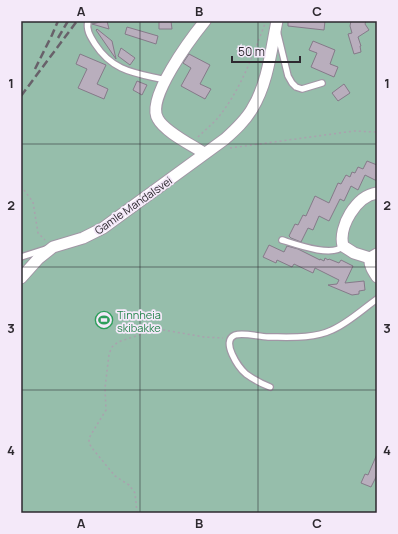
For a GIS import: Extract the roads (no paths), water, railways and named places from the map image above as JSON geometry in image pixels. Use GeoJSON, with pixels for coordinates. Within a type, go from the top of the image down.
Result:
{"type":"FeatureCollection","features":[{"type":"Feature","properties":{"kind":"street"},"geometry":{"type":"LineString","coordinates":[[204,154],[172,132],[158,119],[156,113],[156,103],[165,80],[188,43],[205,21]]}},
{"type":"Feature","properties":{"kind":"street","name":"Gamle Mandalsvei"},"geometry":{"type":"LineString","coordinates":[[21,278],[38,259],[53,247],[83,238],[103,228],[236,130],[252,109],[265,78],[277,24]]}},
{"type":"Feature","properties":{"kind":"street"},"geometry":{"type":"LineString","coordinates":[[377,193],[365,199],[349,216],[342,233],[343,246],[354,253],[374,256],[370,262],[377,277]]}},
{"type":"Feature","properties":{"kind":"lane"},"geometry":{"type":"LineString","coordinates":[[88,21],[87,28],[90,36],[102,54],[114,65],[122,69],[165,80]]}},
{"type":"Feature","properties":{"kind":"lane"},"geometry":{"type":"LineString","coordinates":[[277,24],[288,76],[292,83],[296,87],[302,89],[322,83]]}},
{"type":"Feature","properties":{"kind":"lane"},"geometry":{"type":"LineString","coordinates":[[282,240],[318,250],[337,251],[343,246]]}},
{"type":"Feature","properties":{"kind":"lane"},"geometry":{"type":"LineString","coordinates":[[21,257],[53,247]]}},
{"type":"Feature","properties":{"kind":"lane"},"geometry":{"type":"LineString","coordinates":[[270,387],[248,375],[238,365],[231,351],[231,338],[235,335],[241,334],[267,337],[306,336],[325,333],[333,330],[377,299]]}},
{"type":"Feature","properties":{"kind":"railway"},"geometry":{"type":"LineString","coordinates":[[35,69],[58,21]]}},
{"type":"Feature","properties":{"kind":"railway"},"geometry":{"type":"LineString","coordinates":[[58,38],[68,21]]}},
{"type":"Feature","properties":{"kind":"railway"},"geometry":{"type":"LineString","coordinates":[[21,96],[77,21]]}},
{"type":"Feature","properties":{"kind":"place","name":"Tinnheia skibakke"},"geometry":{"type":"Point","coordinates":[104,320]}}]}
